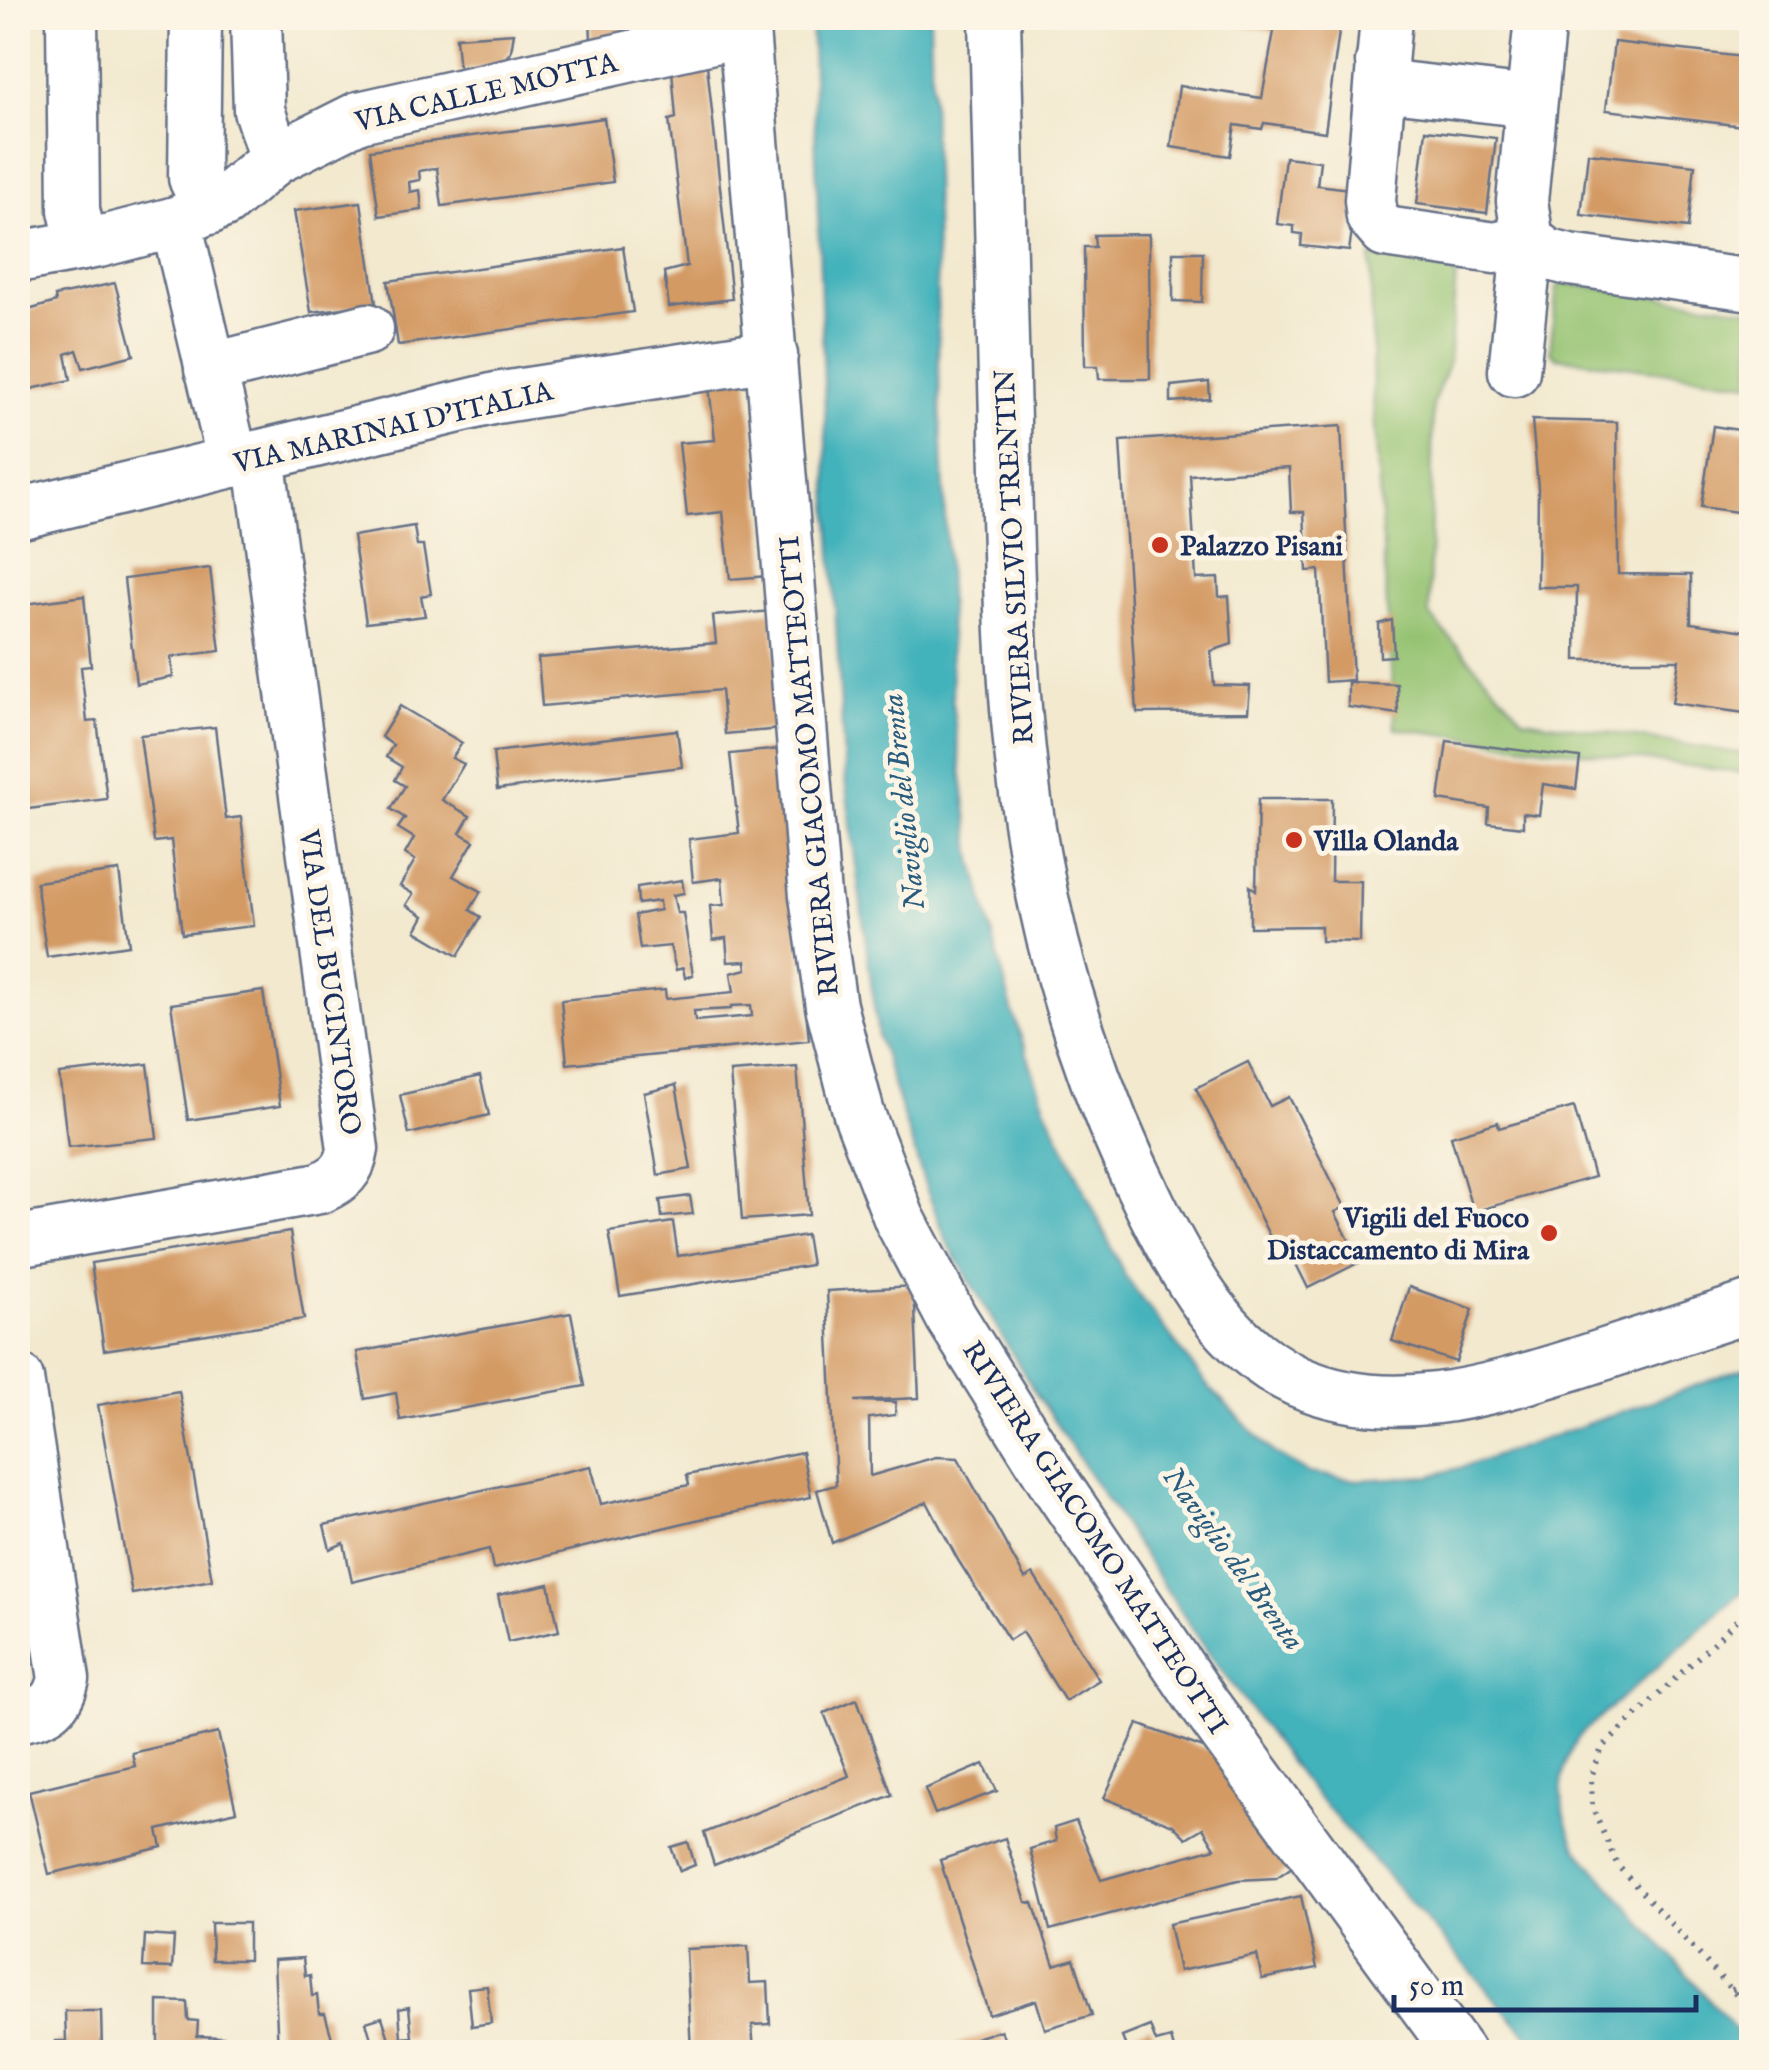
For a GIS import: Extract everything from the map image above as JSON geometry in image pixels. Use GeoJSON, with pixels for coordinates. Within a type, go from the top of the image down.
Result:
{"type":"FeatureCollection","features":[{"type":"Feature","properties":{"kind":"street"},"geometry":{"type":"LineString","coordinates":[[72,18],[74,210],[82,245]]}},
{"type":"Feature","properties":{"kind":"street"},"geometry":{"type":"LineString","coordinates":[[196,18],[193,215],[210,369],[246,459]]}},
{"type":"Feature","properties":{"kind":"street"},"geometry":{"type":"LineString","coordinates":[[256,18],[259,110],[274,159]]}},
{"type":"Feature","properties":{"kind":"street","name":"RIVIERA SILVIO TRENTIN"},"geometry":{"type":"LineString","coordinates":[[995,18],[1010,619],[1034,851],[1052,937],[1089,1056],[1128,1161],[1178,1259],[1207,1305],[1234,1335],[1295,1380],[1364,1398],[1413,1401],[1488,1391],[1752,1306]]}},
{"type":"Feature","properties":{"kind":"street"},"geometry":{"type":"LineString","coordinates":[[1514,372],[1528,240],[1522,201],[1540,18]]}},
{"type":"Feature","properties":{"kind":"street","name":"VIA CALLE MOTTA"},"geometry":{"type":"LineString","coordinates":[[18,257],[82,245],[193,215],[224,202],[274,159],[359,117],[743,24]]}},
{"type":"Feature","properties":{"kind":"street","name":"RIVIERA GIACOMO MATTEOTTI"},"geometry":{"type":"LineString","coordinates":[[743,24],[814,876],[828,988],[859,1114],[899,1218],[951,1316],[1066,1501],[1204,1704],[1460,2052]]}},
{"type":"Feature","properties":{"kind":"street"},"geometry":{"type":"LineString","coordinates":[[1383,40],[1387,80],[1399,87],[1531,102]]}},
{"type":"Feature","properties":{"kind":"street"},"geometry":{"type":"LineString","coordinates":[[1383,40],[1370,200],[1372,217],[1384,232],[1495,248],[1528,240]]}},
{"type":"Feature","properties":{"kind":"street"},"geometry":{"type":"LineString","coordinates":[[1528,240],[1546,254],[1569,260],[1752,285]]}},
{"type":"Feature","properties":{"kind":"street"},"geometry":{"type":"LineString","coordinates":[[210,369],[368,329]]}},
{"type":"Feature","properties":{"kind":"street","name":"VIA MARINAI D'ITALIA"},"geometry":{"type":"LineString","coordinates":[[18,514],[496,398],[772,355]]}},
{"type":"Feature","properties":{"kind":"street","name":"VIA DEL BUCINTORO"},"geometry":{"type":"LineString","coordinates":[[18,1241],[320,1188],[335,1181],[352,1162],[354,1149],[246,459]]}},
{"type":"Feature","properties":{"kind":"street"},"geometry":{"type":"LineString","coordinates":[[18,1379],[64,1679],[60,1698],[50,1706],[18,1717]]}},
{"type":"Feature","properties":{"kind":"path"},"geometry":{"type":"LineString","coordinates":[[1752,1606],[1602,1748],[1591,1777],[1592,1807],[1618,1866],[1752,2012]]}},
{"type":"Feature","properties":{"kind":"path"},"geometry":{"type":"LineString","coordinates":[[1732,1990],[1752,1980]]}},
{"type":"Feature","properties":{"kind":"green space"},"geometry":{"type":"Polygon","coordinates":[[[1371,256],[1449,267],[1456,276],[1449,362],[1433,403],[1429,615],[1524,719],[1751,755],[1751,774],[1395,728],[1373,396],[1371,256]]]}},
{"type":"Feature","properties":{"kind":"green space"},"geometry":{"type":"Polygon","coordinates":[[[1563,283],[1751,309],[1751,383],[1557,357],[1550,351],[1557,287],[1563,283]]]}},
{"type":"Feature","properties":{"kind":"water","name":"Naviglio del Brenta"},"geometry":{"type":"Polygon","coordinates":[[[811,18],[930,18],[953,709],[973,859],[1013,1014],[1045,1106],[1125,1276],[1206,1384],[1274,1453],[1309,1473],[1357,1480],[1430,1476],[1470,1465],[1751,1366],[1751,1584],[1582,1733],[1567,1761],[1562,1789],[1565,1818],[1576,1847],[1751,2052],[1542,2052],[1301,1778],[1210,1655],[1034,1391],[947,1242],[878,1037],[845,779],[827,468],[811,18]]]}},
{"type":"Feature","properties":{"kind":"building"},"geometry":{"type":"Polygon","coordinates":[[[590,18],[688,18],[688,37],[591,40],[590,18]]]}},
{"type":"Feature","properties":{"kind":"building"},"geometry":{"type":"Polygon","coordinates":[[[1192,18],[1341,18],[1325,132],[1264,123],[1262,129],[1235,125],[1230,156],[1171,147],[1179,86],[1262,98],[1274,31],[1192,18]]]}},
{"type":"Feature","properties":{"kind":"building"},"geometry":{"type":"Polygon","coordinates":[[[514,33],[511,51],[502,63],[459,72],[456,37],[514,33]]]}},
{"type":"Feature","properties":{"kind":"building"},"geometry":{"type":"Polygon","coordinates":[[[1614,42],[1752,58],[1752,127],[1606,110],[1614,42]]]}},
{"type":"Feature","properties":{"kind":"building"},"geometry":{"type":"Polygon","coordinates":[[[707,65],[732,299],[669,307],[664,272],[687,266],[669,120],[676,118],[672,70],[707,65]]]}},
{"type":"Feature","properties":{"kind":"building"},"geometry":{"type":"Polygon","coordinates":[[[604,118],[613,182],[442,206],[437,168],[419,171],[420,180],[409,182],[410,192],[420,190],[422,210],[379,216],[370,150],[604,118]]]}},
{"type":"Feature","properties":{"kind":"building"},"geometry":{"type":"Polygon","coordinates":[[[1426,130],[1496,138],[1487,213],[1417,204],[1426,130]]]}},
{"type":"Feature","properties":{"kind":"building"},"geometry":{"type":"Polygon","coordinates":[[[1588,153],[1695,165],[1688,228],[1581,215],[1588,153]]]}},
{"type":"Feature","properties":{"kind":"building"},"geometry":{"type":"Polygon","coordinates":[[[1285,157],[1320,161],[1317,185],[1358,190],[1349,251],[1301,246],[1302,234],[1294,233],[1294,226],[1277,224],[1285,157]]]}},
{"type":"Feature","properties":{"kind":"building"},"geometry":{"type":"Polygon","coordinates":[[[361,202],[376,304],[311,312],[294,211],[361,202]]]}},
{"type":"Feature","properties":{"kind":"building"},"geometry":{"type":"Polygon","coordinates":[[[1149,234],[1150,379],[1099,379],[1098,366],[1085,366],[1084,247],[1095,247],[1094,235],[1149,234]]]}},
{"type":"Feature","properties":{"kind":"building"},"geometry":{"type":"Polygon","coordinates":[[[623,247],[633,312],[398,345],[388,281],[623,247]]]}},
{"type":"Feature","properties":{"kind":"building"},"geometry":{"type":"Polygon","coordinates":[[[1173,252],[1203,252],[1202,302],[1173,301],[1173,252]]]}},
{"type":"Feature","properties":{"kind":"building"},"geometry":{"type":"Polygon","coordinates":[[[115,283],[134,355],[83,368],[77,350],[66,354],[71,380],[18,392],[18,313],[56,302],[55,296],[115,283]]]}},
{"type":"Feature","properties":{"kind":"building"},"geometry":{"type":"Polygon","coordinates":[[[747,373],[768,576],[730,579],[723,512],[687,516],[679,443],[715,440],[708,377],[747,373]]]}},
{"type":"Feature","properties":{"kind":"building"},"geometry":{"type":"Polygon","coordinates":[[[1209,382],[1210,399],[1171,402],[1171,386],[1209,382]]]}},
{"type":"Feature","properties":{"kind":"building"},"geometry":{"type":"Polygon","coordinates":[[[1532,420],[1617,422],[1618,574],[1691,575],[1691,623],[1752,632],[1752,714],[1672,703],[1679,660],[1576,660],[1577,587],[1537,587],[1538,488],[1532,420]]]}},
{"type":"Feature","properties":{"kind":"building","name":"Palazzo Pisani"},"geometry":{"type":"Polygon","coordinates":[[[1341,426],[1353,680],[1325,682],[1319,570],[1307,571],[1304,512],[1291,512],[1289,468],[1190,475],[1196,579],[1218,578],[1219,597],[1229,596],[1232,644],[1211,651],[1214,685],[1250,686],[1248,712],[1137,713],[1120,441],[1341,426]]]}},
{"type":"Feature","properties":{"kind":"building"},"geometry":{"type":"Polygon","coordinates":[[[1713,426],[1752,432],[1752,514],[1701,507],[1713,426]]]}},
{"type":"Feature","properties":{"kind":"building"},"geometry":{"type":"Polygon","coordinates":[[[414,526],[417,546],[423,546],[431,594],[421,596],[425,616],[366,623],[353,536],[414,526]]]}},
{"type":"Feature","properties":{"kind":"building"},"geometry":{"type":"Polygon","coordinates":[[[210,568],[220,651],[171,657],[173,677],[136,684],[124,579],[210,568]]]}},
{"type":"Feature","properties":{"kind":"building"},"geometry":{"type":"Polygon","coordinates":[[[84,596],[91,666],[81,667],[87,722],[97,721],[107,799],[28,809],[18,727],[18,605],[84,596]]]}},
{"type":"Feature","properties":{"kind":"building"},"geometry":{"type":"Polygon","coordinates":[[[772,611],[782,729],[725,734],[721,690],[542,706],[538,658],[716,643],[713,616],[772,611]]]}},
{"type":"Feature","properties":{"kind":"building"},"geometry":{"type":"Polygon","coordinates":[[[1392,620],[1394,656],[1380,657],[1379,624],[1392,620]]]}},
{"type":"Feature","properties":{"kind":"building"},"geometry":{"type":"Polygon","coordinates":[[[1348,682],[1397,684],[1398,714],[1348,707],[1348,682]]]}},
{"type":"Feature","properties":{"kind":"building"},"geometry":{"type":"Polygon","coordinates":[[[400,706],[462,743],[452,758],[464,764],[442,800],[470,816],[460,833],[474,841],[453,876],[481,891],[470,910],[481,917],[458,956],[416,931],[424,916],[406,905],[413,894],[400,886],[415,860],[405,854],[414,838],[398,828],[405,818],[391,809],[405,786],[395,780],[402,767],[386,757],[393,745],[381,737],[400,706]]]}},
{"type":"Feature","properties":{"kind":"building"},"geometry":{"type":"Polygon","coordinates":[[[215,727],[226,819],[241,817],[254,926],[182,934],[171,840],[154,842],[140,735],[215,727]]]}},
{"type":"Feature","properties":{"kind":"building"},"geometry":{"type":"Polygon","coordinates":[[[677,730],[682,767],[497,790],[493,752],[677,730]]]}},
{"type":"Feature","properties":{"kind":"building"},"geometry":{"type":"Polygon","coordinates":[[[1447,741],[1580,758],[1576,789],[1543,784],[1539,815],[1523,813],[1523,827],[1488,823],[1489,808],[1439,800],[1447,741]]]}},
{"type":"Feature","properties":{"kind":"building"},"geometry":{"type":"Polygon","coordinates":[[[780,749],[809,1040],[567,1064],[561,1000],[665,990],[666,999],[734,992],[731,973],[747,969],[746,961],[728,962],[726,938],[713,940],[710,906],[724,905],[722,878],[693,882],[689,839],[739,833],[730,754],[780,749]],[[751,1005],[694,1011],[695,1021],[752,1016],[751,1005]]]}},
{"type":"Feature","properties":{"kind":"building","name":"Villa Olanda"},"geometry":{"type":"Polygon","coordinates":[[[1258,799],[1332,799],[1331,881],[1361,881],[1360,942],[1321,941],[1321,926],[1250,927],[1250,886],[1256,890],[1258,799]]]}},
{"type":"Feature","properties":{"kind":"building"},"geometry":{"type":"Polygon","coordinates":[[[119,871],[129,945],[47,957],[36,882],[119,871]]]}},
{"type":"Feature","properties":{"kind":"building"},"geometry":{"type":"Polygon","coordinates":[[[682,880],[684,893],[673,895],[677,913],[683,913],[693,975],[685,978],[683,968],[676,970],[670,946],[640,949],[635,915],[660,910],[659,901],[638,904],[637,887],[682,880]]]}},
{"type":"Feature","properties":{"kind":"building"},"geometry":{"type":"Polygon","coordinates":[[[263,991],[280,1106],[188,1120],[171,1004],[263,991]]]}},
{"type":"Feature","properties":{"kind":"building"},"geometry":{"type":"Polygon","coordinates":[[[1248,1062],[1270,1106],[1289,1097],[1345,1207],[1335,1212],[1360,1262],[1308,1288],[1283,1238],[1273,1243],[1196,1088],[1248,1062]]]}},
{"type":"Feature","properties":{"kind":"building"},"geometry":{"type":"Polygon","coordinates":[[[148,1064],[157,1138],[68,1147],[59,1074],[148,1064]]]}},
{"type":"Feature","properties":{"kind":"building"},"geometry":{"type":"Polygon","coordinates":[[[797,1067],[809,1215],[742,1220],[730,1072],[797,1067]]]}},
{"type":"Feature","properties":{"kind":"building"},"geometry":{"type":"Polygon","coordinates":[[[480,1076],[489,1115],[409,1134],[400,1095],[480,1076]]]}},
{"type":"Feature","properties":{"kind":"building"},"geometry":{"type":"Polygon","coordinates":[[[676,1085],[691,1169],[658,1175],[644,1093],[676,1085]]]}},
{"type":"Feature","properties":{"kind":"building"},"geometry":{"type":"Polygon","coordinates":[[[1574,1107],[1594,1177],[1473,1212],[1451,1136],[1498,1122],[1499,1128],[1574,1107]]]}},
{"type":"Feature","properties":{"kind":"building"},"geometry":{"type":"Polygon","coordinates":[[[690,1196],[693,1214],[662,1217],[660,1200],[690,1196]]]}},
{"type":"Feature","properties":{"kind":"building"},"geometry":{"type":"Polygon","coordinates":[[[673,1222],[678,1256],[806,1235],[811,1265],[620,1296],[609,1232],[673,1222]]]}},
{"type":"Feature","properties":{"kind":"building"},"geometry":{"type":"Polygon","coordinates":[[[290,1232],[304,1319],[104,1350],[91,1263],[290,1232]]]}},
{"type":"Feature","properties":{"kind":"building"},"geometry":{"type":"Polygon","coordinates":[[[914,1286],[919,1398],[855,1401],[896,1402],[895,1415],[869,1418],[870,1476],[936,1457],[958,1458],[1025,1579],[1033,1574],[1099,1680],[1065,1701],[1022,1632],[1009,1640],[927,1502],[832,1543],[817,1490],[836,1485],[827,1291],[914,1286]]]}},
{"type":"Feature","properties":{"kind":"building"},"geometry":{"type":"Polygon","coordinates":[[[1409,1287],[1473,1309],[1456,1362],[1392,1341],[1409,1287]]]}},
{"type":"Feature","properties":{"kind":"building"},"geometry":{"type":"Polygon","coordinates":[[[571,1313],[585,1386],[400,1420],[396,1393],[365,1399],[357,1352],[571,1313]]]}},
{"type":"Feature","properties":{"kind":"building"},"geometry":{"type":"Polygon","coordinates":[[[179,1391],[212,1580],[132,1594],[98,1405],[179,1391]]]}},
{"type":"Feature","properties":{"kind":"building"},"geometry":{"type":"Polygon","coordinates":[[[802,1452],[811,1497],[493,1569],[489,1549],[352,1582],[344,1543],[330,1549],[324,1525],[591,1466],[601,1504],[689,1485],[687,1475],[802,1452]]]}},
{"type":"Feature","properties":{"kind":"building"},"geometry":{"type":"Polygon","coordinates":[[[549,1584],[559,1631],[508,1642],[498,1595],[549,1584]]]}},
{"type":"Feature","properties":{"kind":"building"},"geometry":{"type":"Polygon","coordinates":[[[857,1699],[892,1795],[714,1865],[704,1833],[849,1776],[824,1713],[857,1699]]]}},
{"type":"Feature","properties":{"kind":"building"},"geometry":{"type":"Polygon","coordinates":[[[1138,1724],[1228,1757],[1295,1865],[1276,1878],[1238,1880],[1050,1930],[1030,1849],[1056,1841],[1054,1828],[1076,1821],[1101,1880],[1215,1848],[1203,1828],[1186,1838],[1173,1825],[1104,1798],[1138,1724]]]}},
{"type":"Feature","properties":{"kind":"building"},"geometry":{"type":"Polygon","coordinates":[[[218,1733],[236,1811],[158,1830],[162,1847],[49,1874],[29,1791],[135,1766],[132,1753],[218,1733]]]}},
{"type":"Feature","properties":{"kind":"building"},"geometry":{"type":"Polygon","coordinates":[[[984,1764],[997,1791],[935,1814],[925,1789],[984,1764]]]}},
{"type":"Feature","properties":{"kind":"building"},"geometry":{"type":"Polygon","coordinates":[[[1005,1838],[1026,1902],[1033,1903],[1054,1965],[1074,1959],[1092,2015],[1045,2029],[1036,2000],[989,2015],[940,1860],[1005,1838]]]}},
{"type":"Feature","properties":{"kind":"building"},"geometry":{"type":"Polygon","coordinates":[[[688,1842],[695,1865],[680,1871],[671,1847],[688,1842]]]}},
{"type":"Feature","properties":{"kind":"building"},"geometry":{"type":"Polygon","coordinates":[[[1301,1896],[1317,1968],[1262,1979],[1257,1955],[1179,1971],[1169,1924],[1301,1896]]]}},
{"type":"Feature","properties":{"kind":"building"},"geometry":{"type":"Polygon","coordinates":[[[211,1923],[248,1923],[248,1960],[212,1960],[211,1923]]]}},
{"type":"Feature","properties":{"kind":"building"},"geometry":{"type":"Polygon","coordinates":[[[145,1935],[174,1937],[172,1968],[143,1967],[145,1935]]]}},
{"type":"Feature","properties":{"kind":"building"},"geometry":{"type":"Polygon","coordinates":[[[748,1946],[750,1983],[768,1982],[770,2024],[752,2025],[754,2052],[691,2052],[686,1949],[748,1946]]]}},
{"type":"Feature","properties":{"kind":"building"},"geometry":{"type":"Polygon","coordinates":[[[303,1958],[312,1996],[317,1995],[319,2014],[325,2014],[336,2052],[278,2052],[274,1960],[303,1958]]]}},
{"type":"Feature","properties":{"kind":"building"},"geometry":{"type":"Polygon","coordinates":[[[487,1986],[491,2023],[472,2026],[468,1988],[487,1986]]]}},
{"type":"Feature","properties":{"kind":"building"},"geometry":{"type":"Polygon","coordinates":[[[158,2001],[187,2002],[188,2020],[198,2021],[197,2036],[245,2038],[246,2052],[158,2052],[158,2001]]]}},
{"type":"Feature","properties":{"kind":"building"},"geometry":{"type":"Polygon","coordinates":[[[409,2007],[412,2037],[401,2038],[399,2009],[409,2007]]]}},
{"type":"Feature","properties":{"kind":"building"},"geometry":{"type":"Polygon","coordinates":[[[65,2011],[101,2011],[102,2052],[55,2052],[55,2041],[66,2041],[65,2011]]]}},
{"type":"Feature","properties":{"kind":"building"},"geometry":{"type":"Polygon","coordinates":[[[382,2017],[393,2051],[375,2052],[366,2022],[382,2017]]]}},
{"type":"Feature","properties":{"kind":"building"},"geometry":{"type":"Polygon","coordinates":[[[1150,2026],[1156,2042],[1171,2038],[1175,2052],[1128,2052],[1122,2037],[1150,2026]]]}},
{"type":"Feature","properties":{"kind":"building"},"geometry":{"type":"Polygon","coordinates":[[[1001,2030],[1009,2052],[958,2052],[956,2044],[1001,2030]]]}},
{"type":"Feature","properties":{"kind":"building"},"geometry":{"type":"Polygon","coordinates":[[[499,2046],[499,2052],[454,2052],[454,2050],[499,2046]]]}},
{"type":"Feature","properties":{"kind":"place","name":"Palazzo Pisani"},"geometry":{"type":"Point","coordinates":[1160,545]}},
{"type":"Feature","properties":{"kind":"place","name":"Villa Olanda"},"geometry":{"type":"Point","coordinates":[1294,840]}},
{"type":"Feature","properties":{"kind":"place","name":"Vigili del Fuoco Distaccamento di Mira"},"geometry":{"type":"Point","coordinates":[1549,1233]}}]}
